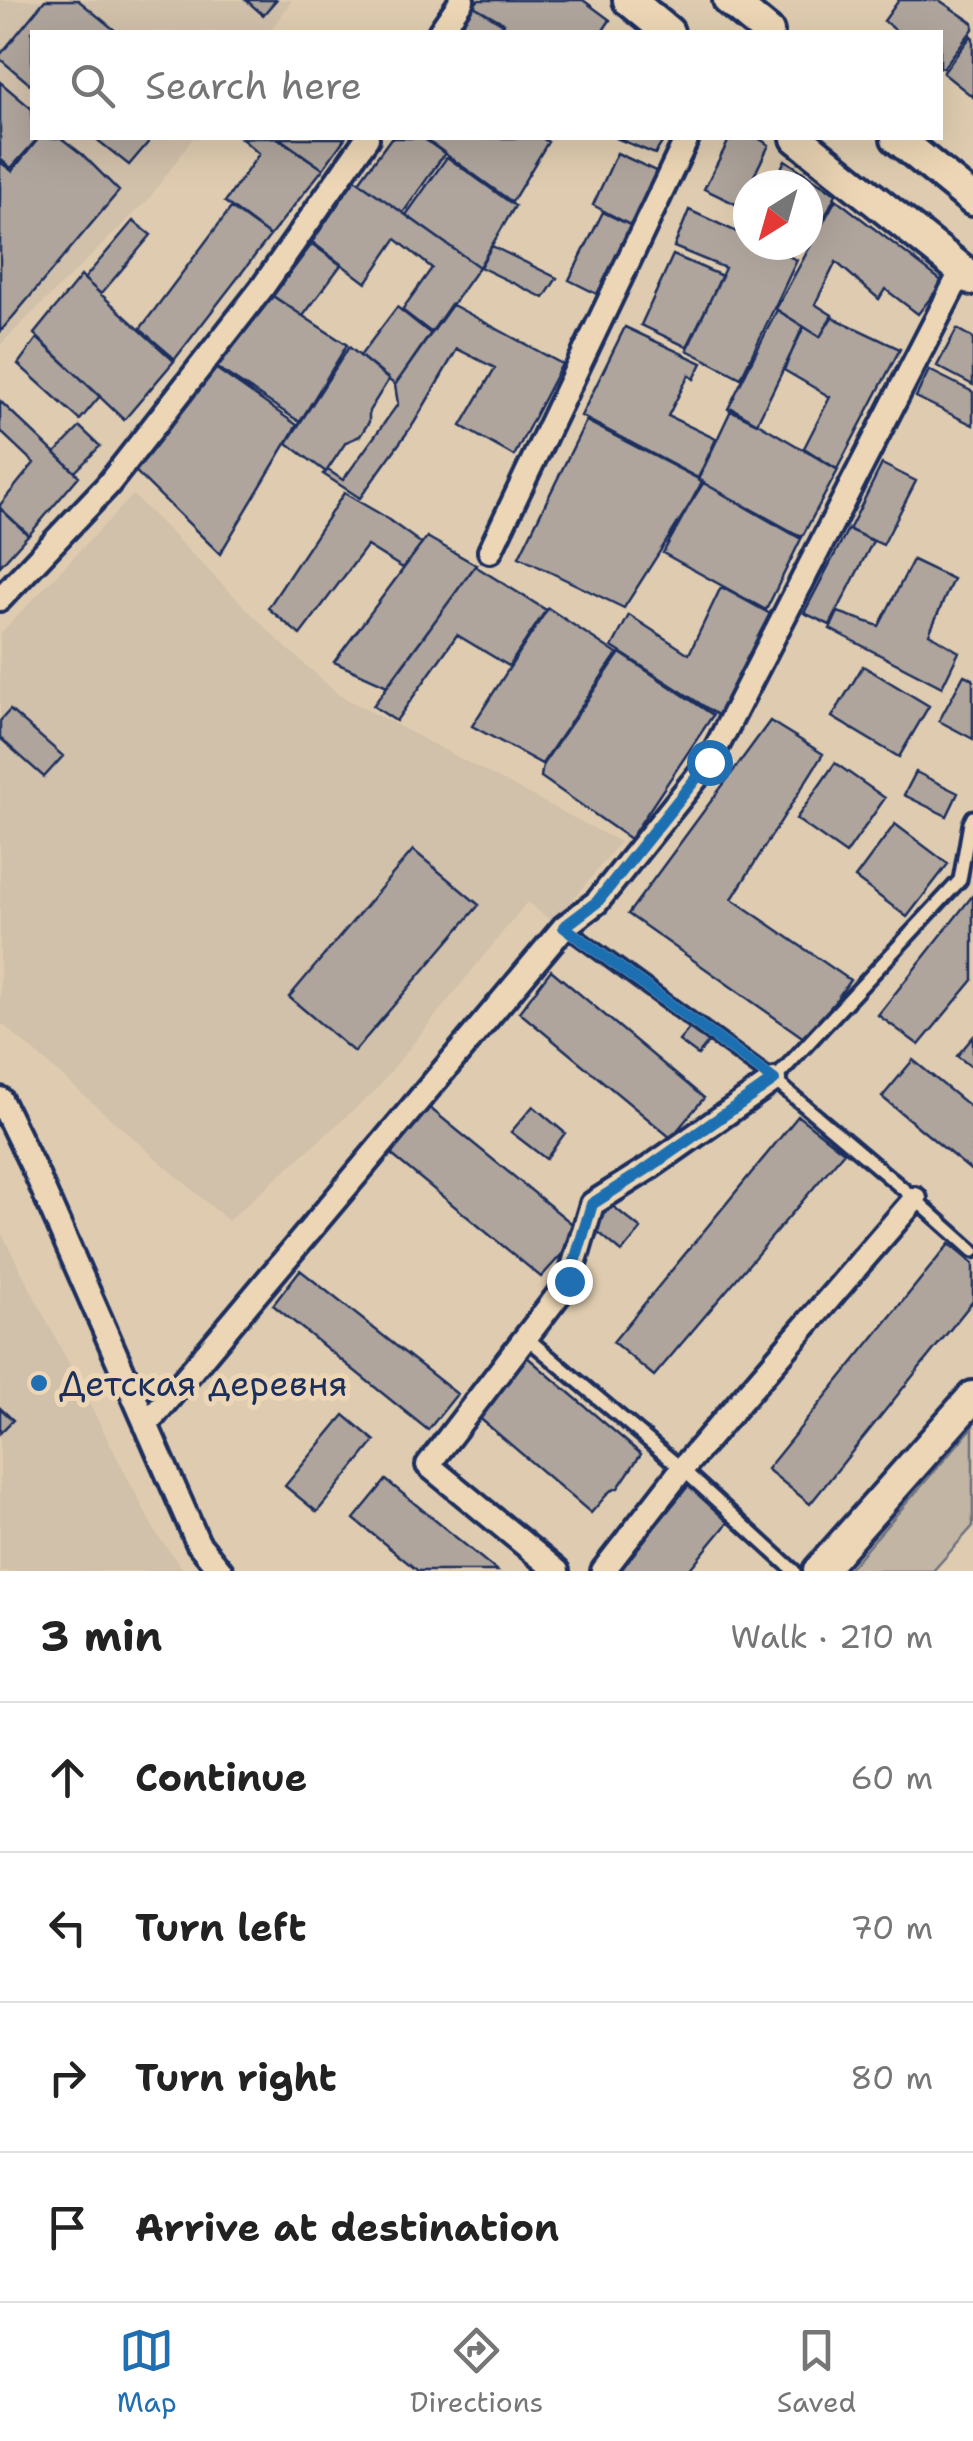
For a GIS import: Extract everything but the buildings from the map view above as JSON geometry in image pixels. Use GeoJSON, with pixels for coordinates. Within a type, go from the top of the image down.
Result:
{"type":"FeatureCollection","features":[{"type":"Feature","properties":{"kind":"main road"},"geometry":{"type":"LineString","coordinates":[[629,0],[666,30]]}},
{"type":"Feature","properties":{"kind":"main road"},"geometry":{"type":"LineString","coordinates":[[800,140],[967,274]]}},
{"type":"Feature","properties":{"kind":"main road"},"geometry":{"type":"LineString","coordinates":[[899,140],[973,200]]}},
{"type":"Feature","properties":{"kind":"main road"},"geometry":{"type":"LineString","coordinates":[[818,1571],[973,1397]]}},
{"type":"Feature","properties":{"kind":"street"},"geometry":{"type":"LineString","coordinates":[[441,30],[462,0]]}},
{"type":"Feature","properties":{"kind":"street"},"geometry":{"type":"LineString","coordinates":[[0,599],[108,486],[262,288],[366,140]]}},
{"type":"Feature","properties":{"kind":"street"},"geometry":{"type":"LineString","coordinates":[[490,551],[686,140]]}},
{"type":"Feature","properties":{"kind":"street"},"geometry":{"type":"LineString","coordinates":[[146,1425],[564,927],[597,902],[709,762],[967,274]]}},
{"type":"Feature","properties":{"kind":"street"},"geometry":{"type":"LineString","coordinates":[[556,1571],[428,1465],[569,1281],[592,1204],[774,1080]]}},
{"type":"Feature","properties":{"kind":"street"},"geometry":{"type":"LineString","coordinates":[[0,1100],[198,1542],[221,1571]]}},
{"type":"Feature","properties":{"kind":"street"},"geometry":{"type":"LineString","coordinates":[[603,1571],[682,1470],[915,1199]]}},
{"type":"Feature","properties":{"kind":"lane"},"geometry":{"type":"LineString","coordinates":[[774,1080],[960,880],[972,822]]}},
{"type":"Feature","properties":{"kind":"lane"},"geometry":{"type":"LineString","coordinates":[[564,927],[774,1080],[973,1252]]}},
{"type":"Feature","properties":{"kind":"lane"},"geometry":{"type":"LineString","coordinates":[[528,1338],[794,1571]]}},
{"type":"Feature","properties":{"kind":"shaded area"},"geometry":{"type":"Polygon","coordinates":[[[0,0],[292,0],[270,30],[30,30],[30,140],[192,140],[148,200],[0,345],[0,0]]]}},
{"type":"Feature","properties":{"kind":"shaded area"},"geometry":{"type":"Polygon","coordinates":[[[133,495],[280,642],[339,695],[620,842],[554,923],[527,902],[375,1091],[228,1221],[0,1022],[0,634],[133,495]]]}},
{"type":"Feature","properties":{"kind":"shaded area","name":"Детская деревня"},"geometry":{"type":"Polygon","coordinates":[[[0,1230],[157,1535],[185,1571],[0,1571],[0,1230]]]}},
{"type":"Feature","properties":{"kind":"shaded area"},"geometry":{"type":"Polygon","coordinates":[[[973,1427],[973,1526],[933,1571],[847,1571],[973,1427]]]}},
{"type":"Feature","properties":{"kind":"place","name":"Детская деревня"},"geometry":{"type":"Point","coordinates":[39,1383]}},
{"type":"Feature","properties":{"kind":"route"},"geometry":{"type":"LineString","coordinates":[[569,1281],[592,1204],[774,1080],[564,927],[597,902],[709,762]]}}]}
